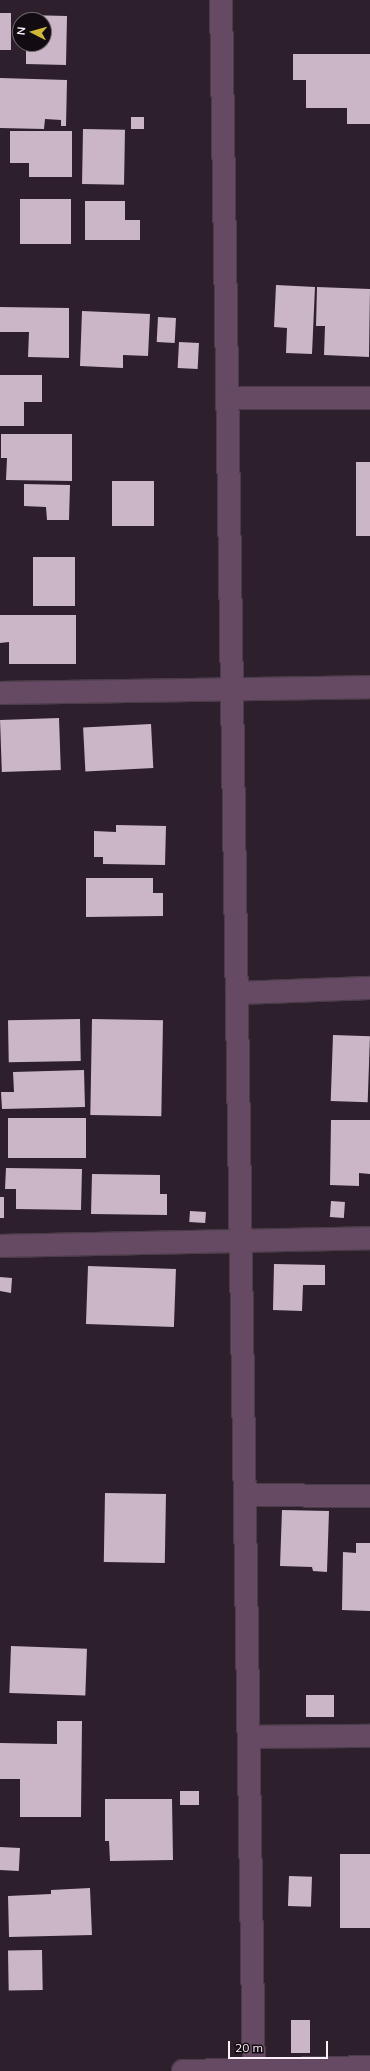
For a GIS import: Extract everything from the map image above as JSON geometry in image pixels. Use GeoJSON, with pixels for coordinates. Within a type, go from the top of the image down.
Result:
{"type":"FeatureCollection","features":[{"type":"Feature","properties":{"kind":"street"},"geometry":{"type":"LineString","coordinates":[[221,0],[254,2070]]}},
{"type":"Feature","properties":{"kind":"street"},"geometry":{"type":"LineString","coordinates":[[227,398],[370,398]]}},
{"type":"Feature","properties":{"kind":"street"},"geometry":{"type":"LineString","coordinates":[[0,693],[370,687]]}},
{"type":"Feature","properties":{"kind":"street"},"geometry":{"type":"LineString","coordinates":[[237,993],[370,988]]}},
{"type":"Feature","properties":{"kind":"street"},"geometry":{"type":"LineString","coordinates":[[0,1246],[370,1238]]}},
{"type":"Feature","properties":{"kind":"street"},"geometry":{"type":"LineString","coordinates":[[245,1495],[370,1496]]}},
{"type":"Feature","properties":{"kind":"street"},"geometry":{"type":"LineString","coordinates":[[249,1737],[370,1736]]}},
{"type":"Feature","properties":{"kind":"street"},"geometry":{"type":"LineString","coordinates":[[183,2071],[370,2067]]}},
{"type":"Feature","properties":{"kind":"building"},"geometry":{"type":"Polygon","coordinates":[[[0,13],[11,13],[11,50],[0,50],[0,13]]]}},
{"type":"Feature","properties":{"kind":"building"},"geometry":{"type":"Polygon","coordinates":[[[52,16],[67,16],[66,65],[26,64],[26,52],[52,52],[52,16]]]}},
{"type":"Feature","properties":{"kind":"building"},"geometry":{"type":"Polygon","coordinates":[[[293,54],[370,54],[370,124],[347,124],[347,108],[306,108],[306,80],[293,80],[293,54]]]}},
{"type":"Feature","properties":{"kind":"building"},"geometry":{"type":"Polygon","coordinates":[[[0,78],[67,80],[66,126],[61,126],[61,120],[45,119],[44,129],[0,128],[0,78]]]}},
{"type":"Feature","properties":{"kind":"building"},"geometry":{"type":"Polygon","coordinates":[[[131,117],[144,117],[144,129],[131,129],[131,117]]]}},
{"type":"Feature","properties":{"kind":"building"},"geometry":{"type":"Polygon","coordinates":[[[83,129],[125,130],[124,185],[82,184],[83,129]]]}},
{"type":"Feature","properties":{"kind":"building"},"geometry":{"type":"Polygon","coordinates":[[[10,131],[72,131],[72,177],[29,177],[29,163],[10,163],[10,131]]]}},
{"type":"Feature","properties":{"kind":"building"},"geometry":{"type":"Polygon","coordinates":[[[20,199],[71,199],[71,244],[20,244],[20,199]]]}},
{"type":"Feature","properties":{"kind":"building"},"geometry":{"type":"Polygon","coordinates":[[[85,201],[125,201],[125,220],[140,220],[140,240],[85,240],[85,201]]]}},
{"type":"Feature","properties":{"kind":"building"},"geometry":{"type":"Polygon","coordinates":[[[276,285],[315,287],[312,354],[286,353],[287,328],[274,327],[276,285]]]}},
{"type":"Feature","properties":{"kind":"building"},"geometry":{"type":"Polygon","coordinates":[[[317,287],[370,289],[369,357],[324,355],[325,326],[316,326],[317,287]]]}},
{"type":"Feature","properties":{"kind":"building"},"geometry":{"type":"Polygon","coordinates":[[[0,307],[69,308],[69,358],[28,357],[29,332],[0,332],[0,307]]]}},
{"type":"Feature","properties":{"kind":"building"},"geometry":{"type":"Polygon","coordinates":[[[82,311],[150,314],[148,356],[123,355],[123,368],[80,366],[82,311]]]}},
{"type":"Feature","properties":{"kind":"building"},"geometry":{"type":"Polygon","coordinates":[[[158,317],[176,318],[175,343],[157,342],[158,317]]]}},
{"type":"Feature","properties":{"kind":"building"},"geometry":{"type":"Polygon","coordinates":[[[179,342],[199,343],[198,369],[178,368],[179,342]]]}},
{"type":"Feature","properties":{"kind":"building"},"geometry":{"type":"Polygon","coordinates":[[[0,375],[42,375],[42,402],[24,402],[24,426],[0,426],[0,375]]]}},
{"type":"Feature","properties":{"kind":"building"},"geometry":{"type":"Polygon","coordinates":[[[1,434],[72,434],[72,481],[6,480],[7,458],[1,458],[1,434]]]}},
{"type":"Feature","properties":{"kind":"building"},"geometry":{"type":"Polygon","coordinates":[[[356,462],[370,462],[370,536],[356,536],[356,462]]]}},
{"type":"Feature","properties":{"kind":"building"},"geometry":{"type":"Polygon","coordinates":[[[112,481],[154,481],[154,526],[112,526],[112,481]]]}},
{"type":"Feature","properties":{"kind":"building"},"geometry":{"type":"Polygon","coordinates":[[[24,484],[70,485],[69,520],[47,520],[46,507],[24,506],[24,484]]]}},
{"type":"Feature","properties":{"kind":"building"},"geometry":{"type":"Polygon","coordinates":[[[33,557],[75,557],[75,606],[33,606],[33,557]]]}},
{"type":"Feature","properties":{"kind":"building"},"geometry":{"type":"Polygon","coordinates":[[[0,615],[76,615],[76,664],[9,664],[9,642],[0,643],[0,615]]]}},
{"type":"Feature","properties":{"kind":"building"},"geometry":{"type":"Polygon","coordinates":[[[59,718],[61,770],[2,772],[0,720],[59,718]]]}},
{"type":"Feature","properties":{"kind":"building"},"geometry":{"type":"Polygon","coordinates":[[[151,724],[153,768],[85,771],[83,728],[151,724]]]}},
{"type":"Feature","properties":{"kind":"building"},"geometry":{"type":"Polygon","coordinates":[[[116,825],[166,826],[165,865],[103,864],[103,857],[94,857],[94,831],[116,832],[116,825]]]}},
{"type":"Feature","properties":{"kind":"building"},"geometry":{"type":"Polygon","coordinates":[[[86,878],[153,878],[153,893],[163,893],[163,916],[86,917],[86,878]]]}},
{"type":"Feature","properties":{"kind":"building"},"geometry":{"type":"Polygon","coordinates":[[[80,1019],[81,1061],[9,1062],[8,1020],[80,1019]]]}},
{"type":"Feature","properties":{"kind":"building"},"geometry":{"type":"Polygon","coordinates":[[[92,1019],[163,1020],[161,1116],[90,1115],[92,1019]]]}},
{"type":"Feature","properties":{"kind":"building"},"geometry":{"type":"Polygon","coordinates":[[[333,1035],[370,1036],[368,1102],[331,1101],[333,1035]]]}},
{"type":"Feature","properties":{"kind":"building"},"geometry":{"type":"Polygon","coordinates":[[[84,1070],[85,1107],[2,1109],[1,1092],[14,1092],[13,1072],[84,1070]]]}},
{"type":"Feature","properties":{"kind":"building"},"geometry":{"type":"Polygon","coordinates":[[[8,1118],[86,1118],[86,1158],[8,1158],[8,1118]]]}},
{"type":"Feature","properties":{"kind":"building"},"geometry":{"type":"Polygon","coordinates":[[[331,1120],[370,1120],[370,1174],[359,1173],[359,1186],[330,1185],[331,1120]]]}},
{"type":"Feature","properties":{"kind":"building"},"geometry":{"type":"Polygon","coordinates":[[[6,1168],[82,1169],[81,1210],[16,1209],[16,1189],[5,1189],[6,1168]]]}},
{"type":"Feature","properties":{"kind":"building"},"geometry":{"type":"Polygon","coordinates":[[[92,1174],[160,1175],[160,1194],[167,1194],[167,1215],[91,1214],[92,1174]]]}},
{"type":"Feature","properties":{"kind":"building"},"geometry":{"type":"Polygon","coordinates":[[[0,1197],[4,1197],[4,1218],[0,1218],[0,1197]]]}},
{"type":"Feature","properties":{"kind":"building"},"geometry":{"type":"Polygon","coordinates":[[[331,1201],[345,1202],[344,1218],[330,1217],[331,1201]]]}},
{"type":"Feature","properties":{"kind":"building"},"geometry":{"type":"Polygon","coordinates":[[[190,1211],[206,1212],[205,1223],[189,1222],[190,1211]]]}},
{"type":"Feature","properties":{"kind":"building"},"geometry":{"type":"Polygon","coordinates":[[[274,1264],[325,1265],[325,1285],[303,1285],[302,1311],[273,1310],[274,1264]]]}},
{"type":"Feature","properties":{"kind":"building"},"geometry":{"type":"Polygon","coordinates":[[[88,1266],[176,1269],[174,1327],[86,1324],[88,1266]]]}},
{"type":"Feature","properties":{"kind":"building"},"geometry":{"type":"Polygon","coordinates":[[[0,1277],[12,1278],[11,1293],[0,1291],[0,1277]]]}},
{"type":"Feature","properties":{"kind":"building"},"geometry":{"type":"Polygon","coordinates":[[[105,1493],[166,1494],[165,1563],[104,1562],[105,1493]]]}},
{"type":"Feature","properties":{"kind":"building"},"geometry":{"type":"Polygon","coordinates":[[[282,1510],[329,1511],[327,1572],[313,1571],[312,1567],[280,1566],[282,1510]]]}},
{"type":"Feature","properties":{"kind":"building"},"geometry":{"type":"Polygon","coordinates":[[[356,1543],[370,1543],[370,1611],[342,1610],[343,1552],[356,1553],[356,1543]]]}},
{"type":"Feature","properties":{"kind":"building"},"geometry":{"type":"Polygon","coordinates":[[[11,1646],[87,1649],[85,1696],[9,1693],[11,1646]]]}},
{"type":"Feature","properties":{"kind":"building"},"geometry":{"type":"Polygon","coordinates":[[[306,1695],[334,1695],[334,1717],[306,1717],[306,1695]]]}},
{"type":"Feature","properties":{"kind":"building"},"geometry":{"type":"Polygon","coordinates":[[[57,1721],[82,1721],[81,1817],[20,1817],[20,1779],[0,1779],[0,1743],[57,1744],[57,1721]]]}},
{"type":"Feature","properties":{"kind":"building"},"geometry":{"type":"Polygon","coordinates":[[[180,1791],[199,1791],[199,1805],[180,1805],[180,1791]]]}},
{"type":"Feature","properties":{"kind":"building"},"geometry":{"type":"Polygon","coordinates":[[[105,1799],[172,1799],[173,1860],[110,1861],[109,1841],[105,1841],[105,1799]]]}},
{"type":"Feature","properties":{"kind":"building"},"geometry":{"type":"Polygon","coordinates":[[[0,1847],[20,1848],[19,1871],[0,1870],[0,1847]]]}},
{"type":"Feature","properties":{"kind":"building"},"geometry":{"type":"Polygon","coordinates":[[[340,1854],[370,1854],[370,1928],[340,1928],[340,1854]]]}},
{"type":"Feature","properties":{"kind":"building"},"geometry":{"type":"Polygon","coordinates":[[[289,1876],[312,1877],[311,1907],[288,1906],[289,1876]]]}},
{"type":"Feature","properties":{"kind":"building"},"geometry":{"type":"Polygon","coordinates":[[[90,1888],[92,1935],[9,1937],[8,1896],[51,1894],[51,1890],[90,1888]]]}},
{"type":"Feature","properties":{"kind":"building"},"geometry":{"type":"Polygon","coordinates":[[[42,1950],[43,1990],[9,1991],[8,1951],[42,1950]]]}},
{"type":"Feature","properties":{"kind":"building"},"geometry":{"type":"Polygon","coordinates":[[[291,2020],[310,2020],[310,2053],[291,2053],[291,2020]]]}}]}
